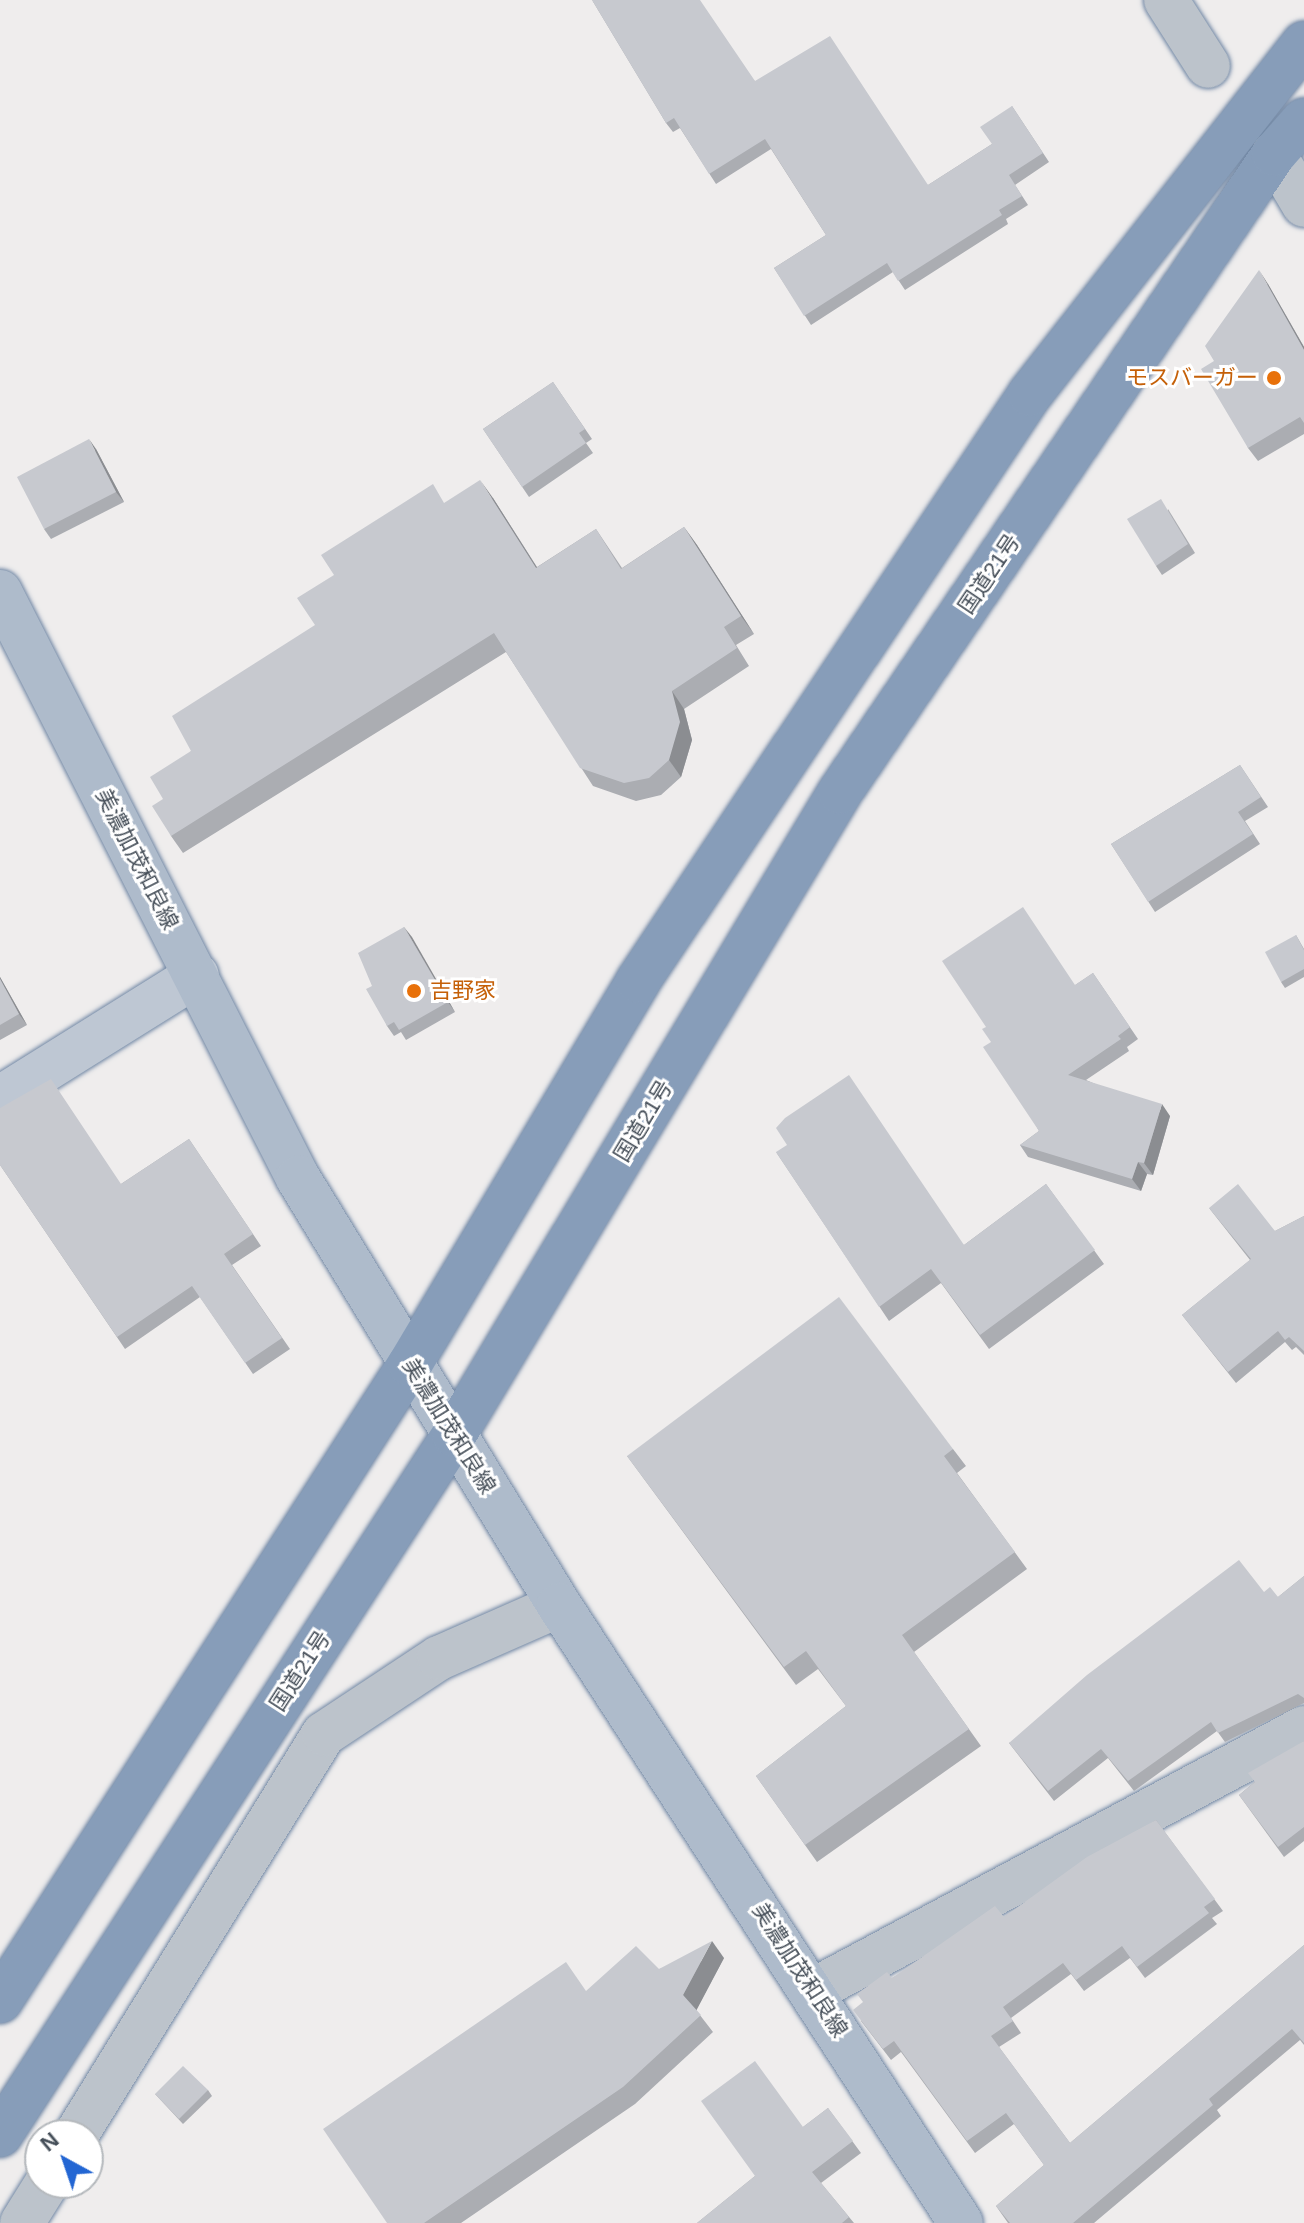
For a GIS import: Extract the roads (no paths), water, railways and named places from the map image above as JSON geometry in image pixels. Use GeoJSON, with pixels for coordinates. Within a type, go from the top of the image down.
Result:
{"type":"FeatureCollection","features":[{"type":"Feature","properties":{"kind":"highway"},"geometry":{"type":"LineString","coordinates":[[0,2001],[410,1364],[638,981],[1030,394],[1304,43]]}},
{"type":"Feature","properties":{"kind":"highway","name":"国道21号"},"geometry":{"type":"LineString","coordinates":[[0,2135],[454,1435],[840,792],[1274,154],[1304,120]]}},
{"type":"Feature","properties":{"kind":"main road","name":"美濃加茂和良線"},"geometry":{"type":"LineString","coordinates":[[0,592],[298,1178],[559,1605],[814,1990],[961,2223]]}},
{"type":"Feature","properties":{"kind":"street"},"geometry":{"type":"LineString","coordinates":[[1166,0],[1208,66]]}},
{"type":"Feature","properties":{"kind":"street"},"geometry":{"type":"LineString","coordinates":[[1274,154],[1304,205]]}},
{"type":"Feature","properties":{"kind":"street"},"geometry":{"type":"LineString","coordinates":[[0,1098],[197,975]]}},
{"type":"Feature","properties":{"kind":"street"},"geometry":{"type":"LineString","coordinates":[[86,2119],[324,1734],[439,1658],[559,1605]]}},
{"type":"Feature","properties":{"kind":"street"},"geometry":{"type":"LineString","coordinates":[[814,1990],[1304,1728]]}},
{"type":"Feature","properties":{"kind":"place","name":"モスバーガー"},"geometry":{"type":"Point","coordinates":[1274,378]}},
{"type":"Feature","properties":{"kind":"place","name":"吉野家"},"geometry":{"type":"Point","coordinates":[414,991]}}]}
